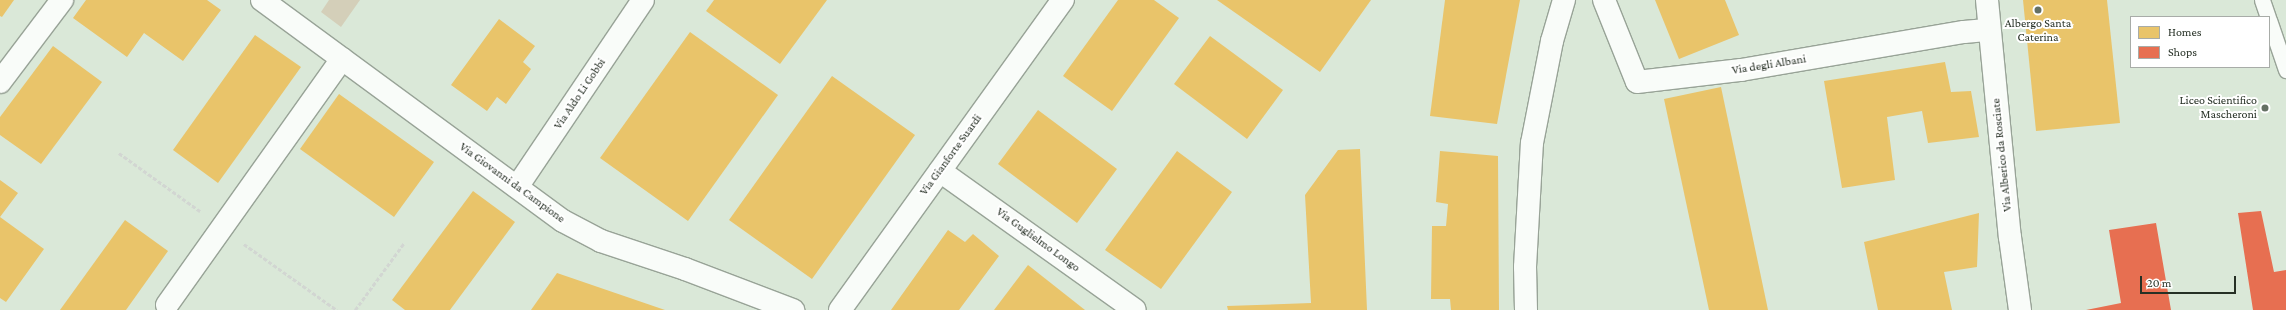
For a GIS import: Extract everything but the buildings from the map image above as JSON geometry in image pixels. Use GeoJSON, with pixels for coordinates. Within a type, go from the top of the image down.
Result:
{"type":"FeatureCollection","features":[{"type":"Feature","properties":{"kind":"street"},"geometry":{"type":"LineString","coordinates":[[0,82],[62,0]]}},
{"type":"Feature","properties":{"kind":"street","name":"Via Giovanni da Campione"},"geometry":{"type":"LineString","coordinates":[[262,0],[563,221],[602,241],[685,269],[793,310]]}},
{"type":"Feature","properties":{"kind":"street","name":"Via Aldo Li Gobbi"},"geometry":{"type":"LineString","coordinates":[[517,187],[643,0]]}},
{"type":"Feature","properties":{"kind":"street"},"geometry":{"type":"LineString","coordinates":[[1526,310],[1525,267],[1532,143],[1552,41],[1564,0]]}},
{"type":"Feature","properties":{"kind":"street","name":"Via degli Albani"},"geometry":{"type":"LineString","coordinates":[[1604,0],[1637,82],[1741,70],[1964,32],[1988,30]]}},
{"type":"Feature","properties":{"kind":"street","name":"Via Alberico da Rosciate"},"geometry":{"type":"LineString","coordinates":[[1987,0],[1988,30],[2020,310]]}},
{"type":"Feature","properties":{"kind":"street","name":"Via Gianforte Suardi"},"geometry":{"type":"LineString","coordinates":[[840,310],[1059,2]]}},
{"type":"Feature","properties":{"kind":"street"},"geometry":{"type":"LineString","coordinates":[[167,305],[342,59]]}},
{"type":"Feature","properties":{"kind":"street","name":"Via Guglielmo Longo"},"geometry":{"type":"LineString","coordinates":[[940,170],[1135,310]]}},
{"type":"Feature","properties":{"kind":"lane"},"geometry":{"type":"LineString","coordinates":[[2262,0],[2268,16]]}},
{"type":"Feature","properties":{"kind":"lane"},"geometry":{"type":"LineString","coordinates":[[2270,23],[2286,70]]}},
{"type":"Feature","properties":{"kind":"path"},"geometry":{"type":"LineString","coordinates":[[355,310],[404,242]]}},
{"type":"Feature","properties":{"kind":"shaded area"},"geometry":{"type":"Polygon","coordinates":[[[329,0],[360,0],[341,27],[321,12],[329,0]]]}},
{"type":"Feature","properties":{"kind":"place","name":"Albergo Santa Caterina"},"geometry":{"type":"Point","coordinates":[2038,10]}},
{"type":"Feature","properties":{"kind":"place","name":"Liceo Scientifico Mascheroni"},"geometry":{"type":"Point","coordinates":[2265,108]}}]}
